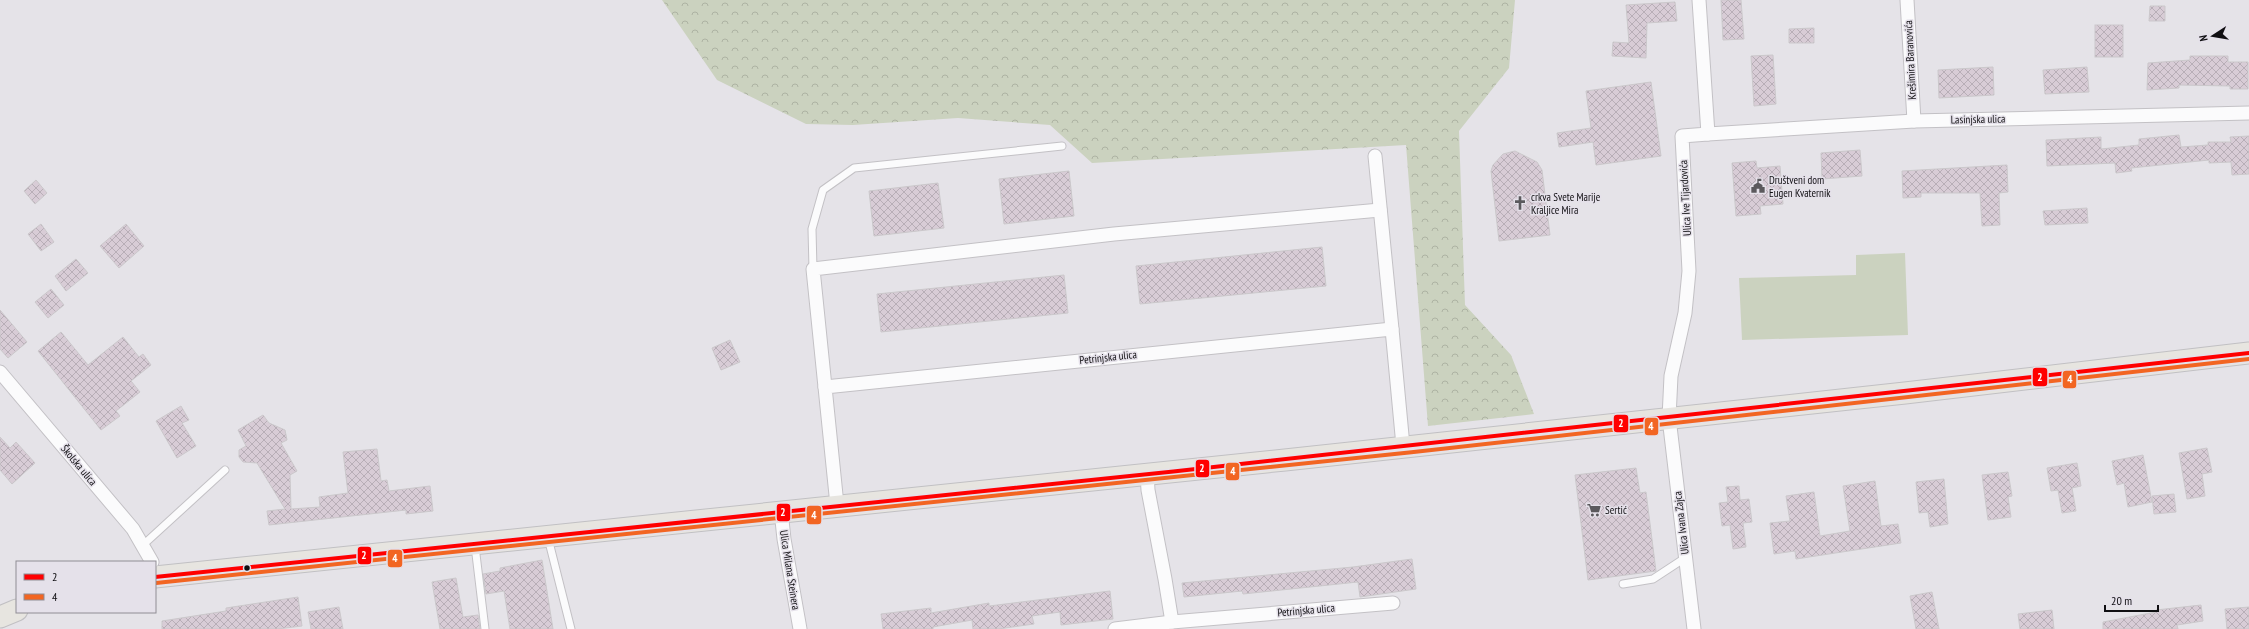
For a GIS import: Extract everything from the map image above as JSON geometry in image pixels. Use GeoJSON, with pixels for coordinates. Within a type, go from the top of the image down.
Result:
{"type":"FeatureCollection","features":[{"type":"Feature","properties":{"kind":"main road"},"geometry":{"type":"LineString","coordinates":[[156,572],[548,535],[1146,473],[1905,393],[2249,353]]}},
{"type":"Feature","properties":{"kind":"main road"},"geometry":{"type":"LineString","coordinates":[[0,617],[16,610]]}},
{"type":"Feature","properties":{"kind":"street"},"geometry":{"type":"LineString","coordinates":[[1700,0],[1708,134]]}},
{"type":"Feature","properties":{"kind":"street","name":"Krešimira Baranovića"},"geometry":{"type":"LineString","coordinates":[[1907,0],[1914,120]]}},
{"type":"Feature","properties":{"kind":"street","name":"Lasinjska ulica"},"geometry":{"type":"LineString","coordinates":[[1708,134],[1914,120],[2249,113]]}},
{"type":"Feature","properties":{"kind":"street","name":"Ulica Ive Tijardovića"},"geometry":{"type":"LineString","coordinates":[[1669,418],[1672,376],[1685,313],[1689,271],[1682,136],[1708,134]]}},
{"type":"Feature","properties":{"kind":"street"},"geometry":{"type":"LineString","coordinates":[[1375,156],[1403,446]]}},
{"type":"Feature","properties":{"kind":"street"},"geometry":{"type":"LineString","coordinates":[[836,505],[813,269],[1114,234],[1380,210]]}},
{"type":"Feature","properties":{"kind":"street","name":"Petrinjska ulica"},"geometry":{"type":"LineString","coordinates":[[825,387],[1392,329]]}},
{"type":"Feature","properties":{"kind":"street","name":"Školska ulica"},"geometry":{"type":"LineString","coordinates":[[0,372],[134,528],[144,545],[150,561]]}},
{"type":"Feature","properties":{"kind":"street","name":"Ulica Ivana Zajca"},"geometry":{"type":"LineString","coordinates":[[1669,418],[1694,629]]}},
{"type":"Feature","properties":{"kind":"street"},"geometry":{"type":"LineString","coordinates":[[1146,473],[1172,622]]}},
{"type":"Feature","properties":{"kind":"street","name":"Ulica Milana Steinera"},"geometry":{"type":"LineString","coordinates":[[781,511],[785,545],[800,629]]}},
{"type":"Feature","properties":{"kind":"street","name":"Petrinjska ulica"},"geometry":{"type":"LineString","coordinates":[[1114,629],[1172,622],[1393,603]]}},
{"type":"Feature","properties":{"kind":"lane"},"geometry":{"type":"LineString","coordinates":[[813,269],[812,229],[824,190],[854,168],[1062,146]]}},
{"type":"Feature","properties":{"kind":"lane"},"geometry":{"type":"LineString","coordinates":[[144,545],[225,470]]}},
{"type":"Feature","properties":{"kind":"lane"},"geometry":{"type":"LineString","coordinates":[[548,535],[571,629]]}},
{"type":"Feature","properties":{"kind":"lane"},"geometry":{"type":"LineString","coordinates":[[474,542],[485,629]]}},
{"type":"Feature","properties":{"kind":"lane"},"geometry":{"type":"LineString","coordinates":[[1623,584],[1653,579],[1685,558]]}},
{"type":"Feature","properties":{"kind":"green space"},"geometry":{"type":"Polygon","coordinates":[[[662,0],[1515,0],[1509,68],[1459,131],[1465,305],[1511,355],[1534,414],[1428,426],[1406,145],[1092,163],[1050,125],[958,118],[853,125],[806,124],[717,80],[662,0]]]}},
{"type":"Feature","properties":{"kind":"green space"},"geometry":{"type":"Polygon","coordinates":[[[1905,253],[1908,335],[1742,340],[1739,278],[1856,275],[1856,255],[1905,253]]]}},
{"type":"Feature","properties":{"kind":"building"},"geometry":{"type":"Polygon","coordinates":[[[1721,0],[1741,0],[1744,39],[1723,40],[1721,0]]]}},
{"type":"Feature","properties":{"kind":"building"},"geometry":{"type":"Polygon","coordinates":[[[1675,2],[1677,21],[1647,23],[1646,58],[1612,56],[1613,42],[1629,43],[1626,5],[1675,2]]]}},
{"type":"Feature","properties":{"kind":"building"},"geometry":{"type":"Polygon","coordinates":[[[2150,6],[2165,6],[2165,21],[2149,21],[2150,6]]]}},
{"type":"Feature","properties":{"kind":"building"},"geometry":{"type":"Polygon","coordinates":[[[2095,25],[2123,25],[2123,57],[2095,57],[2095,25]]]}},
{"type":"Feature","properties":{"kind":"building"},"geometry":{"type":"Polygon","coordinates":[[[1814,28],[1814,43],[1789,43],[1789,29],[1814,28]]]}},
{"type":"Feature","properties":{"kind":"building"},"geometry":{"type":"Polygon","coordinates":[[[1773,55],[1776,104],[1754,106],[1751,56],[1773,55]]]}},
{"type":"Feature","properties":{"kind":"building"},"geometry":{"type":"Polygon","coordinates":[[[2190,56],[2228,56],[2228,62],[2248,62],[2248,89],[2230,89],[2230,86],[2179,85],[2179,88],[2147,90],[2148,63],[2190,60],[2190,56]]]}},
{"type":"Feature","properties":{"kind":"building"},"geometry":{"type":"Polygon","coordinates":[[[1993,67],[1994,95],[1939,98],[1938,70],[1993,67]]]}},
{"type":"Feature","properties":{"kind":"building"},"geometry":{"type":"Polygon","coordinates":[[[2087,67],[2089,92],[2045,94],[2043,70],[2087,67]]]}},
{"type":"Feature","properties":{"kind":"building"},"geometry":{"type":"Polygon","coordinates":[[[1651,82],[1661,156],[1596,165],[1593,142],[1559,147],[1557,133],[1591,128],[1586,91],[1651,82]]]}},
{"type":"Feature","properties":{"kind":"building"},"geometry":{"type":"Polygon","coordinates":[[[2179,135],[2181,147],[2208,145],[2208,142],[2231,142],[2230,137],[2249,136],[2249,174],[2232,175],[2231,162],[2209,163],[2209,160],[2131,168],[2132,171],[2116,173],[2115,163],[2047,166],[2046,140],[2101,137],[2101,149],[2139,145],[2139,139],[2179,135]]]}},
{"type":"Feature","properties":{"kind":"building"},"geometry":{"type":"Polygon","coordinates":[[[1860,150],[1862,176],[1822,179],[1821,153],[1860,150]]]}},
{"type":"Feature","properties":{"kind":"building","name":"crkva Svete Marije Kraljice Mira"},"geometry":{"type":"Polygon","coordinates":[[[1515,151],[1537,162],[1542,170],[1550,235],[1499,241],[1491,171],[1493,165],[1503,154],[1515,151]]]}},
{"type":"Feature","properties":{"kind":"building","name":"Društveni dom Eugen Kvaternik"},"geometry":{"type":"Polygon","coordinates":[[[1756,161],[1757,168],[1780,166],[1783,204],[1760,206],[1761,214],[1736,216],[1732,163],[1756,161]]]}},
{"type":"Feature","properties":{"kind":"building"},"geometry":{"type":"Polygon","coordinates":[[[2007,165],[2008,192],[1999,193],[2000,225],[1982,226],[1980,193],[1921,193],[1921,197],[1903,198],[1902,171],[2007,165]]]}},
{"type":"Feature","properties":{"kind":"building"},"geometry":{"type":"Polygon","coordinates":[[[1069,171],[1074,216],[1004,224],[999,179],[1069,171]]]}},
{"type":"Feature","properties":{"kind":"building"},"geometry":{"type":"Polygon","coordinates":[[[36,180],[47,193],[35,204],[24,191],[36,180]]]}},
{"type":"Feature","properties":{"kind":"building"},"geometry":{"type":"Polygon","coordinates":[[[938,183],[944,228],[874,236],[869,191],[938,183]]]}},
{"type":"Feature","properties":{"kind":"building"},"geometry":{"type":"Polygon","coordinates":[[[2087,208],[2088,223],[2045,225],[2043,211],[2087,208]]]}},
{"type":"Feature","properties":{"kind":"building"},"geometry":{"type":"Polygon","coordinates":[[[41,224],[54,242],[41,251],[28,234],[41,224]]]}},
{"type":"Feature","properties":{"kind":"building"},"geometry":{"type":"Polygon","coordinates":[[[126,224],[144,246],[119,268],[100,246],[126,224]]]}},
{"type":"Feature","properties":{"kind":"building"},"geometry":{"type":"Polygon","coordinates":[[[1322,247],[1326,286],[1140,304],[1136,266],[1322,247]]]}},
{"type":"Feature","properties":{"kind":"building"},"geometry":{"type":"Polygon","coordinates":[[[76,259],[88,273],[66,291],[55,276],[76,259]]]}},
{"type":"Feature","properties":{"kind":"building"},"geometry":{"type":"Polygon","coordinates":[[[1064,275],[1068,313],[881,332],[877,294],[1064,275]]]}},
{"type":"Feature","properties":{"kind":"building"},"geometry":{"type":"Polygon","coordinates":[[[51,289],[64,305],[48,318],[35,302],[51,289]]]}},
{"type":"Feature","properties":{"kind":"building"},"geometry":{"type":"Polygon","coordinates":[[[0,310],[27,342],[8,358],[0,349],[0,310]]]}},
{"type":"Feature","properties":{"kind":"building"},"geometry":{"type":"Polygon","coordinates":[[[61,332],[88,365],[123,337],[139,357],[143,354],[151,365],[131,381],[140,392],[116,411],[120,416],[101,430],[38,351],[61,332]]]}},
{"type":"Feature","properties":{"kind":"building"},"geometry":{"type":"Polygon","coordinates":[[[730,340],[740,362],[721,370],[712,348],[730,340]]]}},
{"type":"Feature","properties":{"kind":"building"},"geometry":{"type":"Polygon","coordinates":[[[181,406],[189,420],[182,423],[196,446],[177,458],[156,421],[181,406]]]}},
{"type":"Feature","properties":{"kind":"building"},"geometry":{"type":"Polygon","coordinates":[[[263,415],[269,423],[285,430],[287,440],[281,443],[297,471],[290,475],[291,509],[320,507],[319,497],[348,493],[343,452],[377,449],[381,481],[387,480],[389,491],[430,486],[433,511],[406,514],[406,510],[269,525],[267,511],[285,509],[257,463],[243,462],[239,457],[239,450],[246,446],[238,430],[263,415]]]}},
{"type":"Feature","properties":{"kind":"building"},"geometry":{"type":"Polygon","coordinates":[[[0,437],[10,448],[16,442],[35,463],[12,484],[0,470],[0,437]]]}},
{"type":"Feature","properties":{"kind":"building"},"geometry":{"type":"Polygon","coordinates":[[[2207,448],[2212,472],[2202,474],[2205,496],[2187,499],[2179,453],[2207,448]]]}},
{"type":"Feature","properties":{"kind":"building"},"geometry":{"type":"Polygon","coordinates":[[[2143,455],[2152,502],[2128,507],[2124,483],[2117,485],[2112,461],[2143,455]]]}},
{"type":"Feature","properties":{"kind":"building"},"geometry":{"type":"Polygon","coordinates":[[[2077,463],[2081,486],[2072,488],[2076,511],[2062,513],[2058,490],[2051,491],[2047,468],[2077,463]]]}},
{"type":"Feature","properties":{"kind":"building"},"geometry":{"type":"Polygon","coordinates":[[[1636,468],[1640,493],[1646,492],[1656,571],[1588,580],[1575,475],[1636,468]]]}},
{"type":"Feature","properties":{"kind":"building"},"geometry":{"type":"Polygon","coordinates":[[[2008,472],[2012,496],[2008,497],[2011,517],[1988,520],[1982,475],[2008,472]]]}},
{"type":"Feature","properties":{"kind":"building"},"geometry":{"type":"Polygon","coordinates":[[[1944,479],[1948,524],[1930,527],[1928,512],[1919,513],[1916,482],[1944,479]]]}},
{"type":"Feature","properties":{"kind":"building"},"geometry":{"type":"Polygon","coordinates":[[[1875,481],[1881,526],[1898,524],[1901,543],[1796,559],[1795,551],[1774,554],[1770,523],[1790,521],[1786,496],[1814,492],[1820,536],[1850,531],[1843,486],[1875,481]]]}},
{"type":"Feature","properties":{"kind":"building"},"geometry":{"type":"Polygon","coordinates":[[[1739,486],[1740,500],[1749,499],[1752,522],[1743,523],[1746,547],[1733,549],[1730,525],[1722,526],[1719,503],[1728,502],[1726,487],[1739,486]]]}},
{"type":"Feature","properties":{"kind":"building"},"geometry":{"type":"Polygon","coordinates":[[[2174,494],[2176,512],[2154,514],[2152,496],[2174,494]]]}},
{"type":"Feature","properties":{"kind":"building"},"geometry":{"type":"Polygon","coordinates":[[[1412,559],[1416,589],[1360,597],[1358,582],[1243,594],[1242,591],[1184,597],[1182,583],[1353,567],[1412,559]]]}},
{"type":"Feature","properties":{"kind":"building"},"geometry":{"type":"Polygon","coordinates":[[[542,560],[553,629],[510,629],[504,591],[486,594],[483,574],[500,571],[500,568],[542,560]]]}},
{"type":"Feature","properties":{"kind":"building"},"geometry":{"type":"Polygon","coordinates":[[[456,578],[463,617],[478,615],[480,629],[440,629],[432,582],[456,578]]]}},
{"type":"Feature","properties":{"kind":"building"},"geometry":{"type":"Polygon","coordinates":[[[1110,591],[1113,619],[1061,625],[1060,612],[1032,616],[1034,624],[998,629],[973,629],[972,620],[933,627],[933,629],[883,629],[881,614],[931,608],[931,613],[989,603],[989,606],[1110,591]]]}},
{"type":"Feature","properties":{"kind":"building"},"geometry":{"type":"Polygon","coordinates":[[[1932,592],[1939,629],[1916,629],[1910,596],[1932,592]]]}},
{"type":"Feature","properties":{"kind":"building"},"geometry":{"type":"Polygon","coordinates":[[[298,597],[302,626],[277,629],[162,629],[162,621],[226,611],[226,608],[298,597]]]}},
{"type":"Feature","properties":{"kind":"building"},"geometry":{"type":"Polygon","coordinates":[[[2201,605],[2203,621],[2177,625],[2178,629],[2103,629],[2103,622],[2156,612],[2156,610],[2201,605]]]}},
{"type":"Feature","properties":{"kind":"building"},"geometry":{"type":"Polygon","coordinates":[[[339,607],[343,629],[311,629],[308,612],[339,607]]]}},
{"type":"Feature","properties":{"kind":"building"},"geometry":{"type":"Polygon","coordinates":[[[2249,607],[2249,629],[2227,629],[2225,609],[2249,607]]]}},
{"type":"Feature","properties":{"kind":"building"},"geometry":{"type":"Polygon","coordinates":[[[2052,610],[2054,629],[2020,629],[2018,614],[2052,610]]]}},
{"type":"Feature","properties":{"kind":"transit line","name":"2"},"geometry":{"type":"LineString","coordinates":[[156,577],[941,496],[1726,412],[2249,353]]}},
{"type":"Feature","properties":{"kind":"transit line","name":"4"},"geometry":{"type":"LineString","coordinates":[[156,583],[1465,446],[2249,359]]}},
{"type":"Feature","properties":{"kind":"place","name":"Društveni dom Eugen Kvaternik"},"geometry":{"type":"Point","coordinates":[1758,186]}},
{"type":"Feature","properties":{"kind":"place","name":"crkva Svete Marije Kraljice Mira"},"geometry":{"type":"Point","coordinates":[1520,203]}},
{"type":"Feature","properties":{"kind":"place","name":"Sertić"},"geometry":{"type":"Point","coordinates":[1594,510]}}]}
